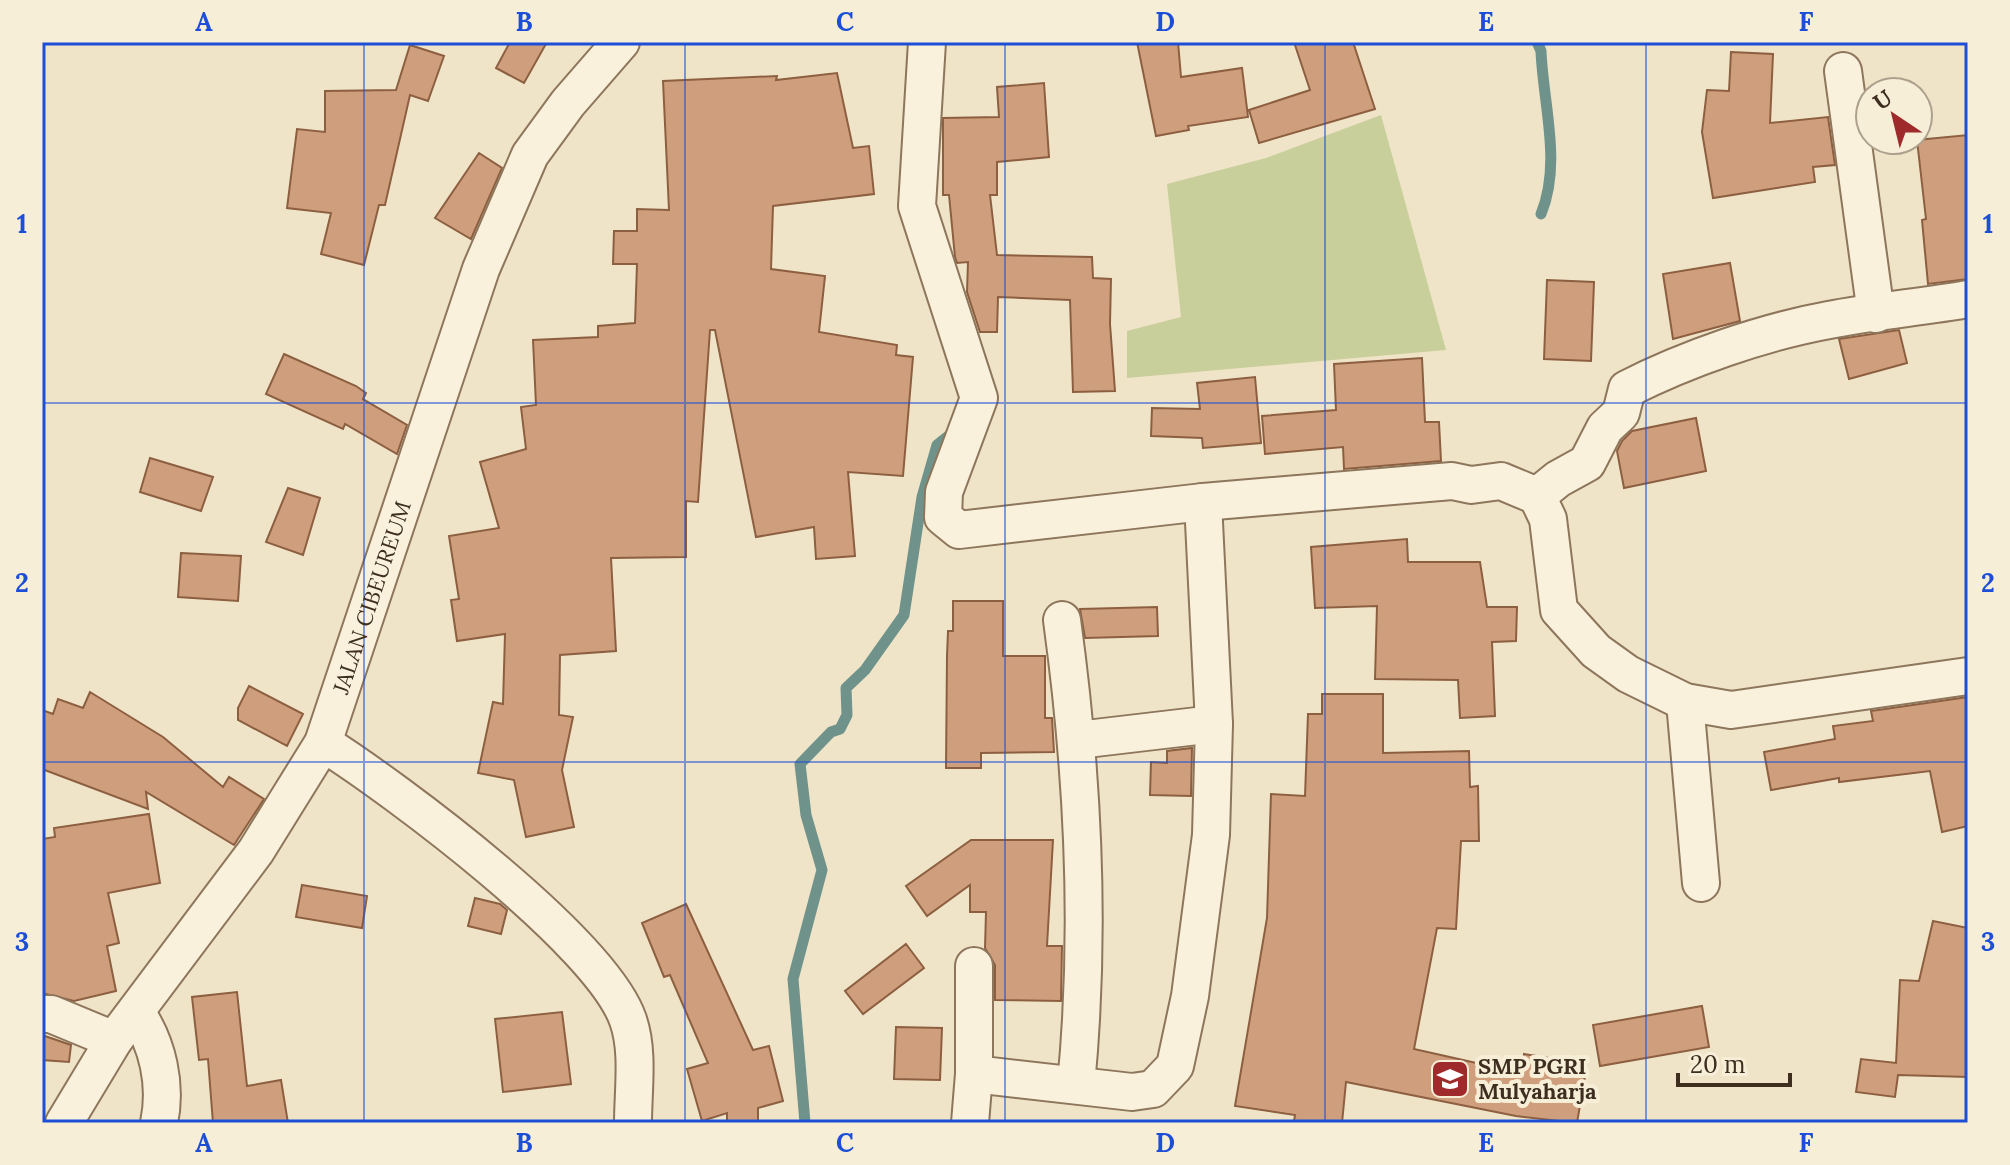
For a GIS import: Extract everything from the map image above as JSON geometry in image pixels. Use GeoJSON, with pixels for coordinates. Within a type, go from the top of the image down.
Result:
{"type":"FeatureCollection","features":[{"type":"Feature","properties":{"kind":"street","name":"JALAN CIBEUREUM"},"geometry":{"type":"LineString","coordinates":[[64,1123],[125,1026],[256,851],[323,743],[402,511],[441,382],[486,256],[530,155],[568,103],[621,42]]}},
{"type":"Feature","properties":{"kind":"street"},"geometry":{"type":"LineString","coordinates":[[927,42],[917,206],[979,398],[944,492],[943,517],[959,530],[1203,502],[1452,481],[1471,485],[1501,481],[1537,496],[1548,519],[1559,610],[1596,651],[1628,674],[1685,702],[1731,710],[1968,676]]}},
{"type":"Feature","properties":{"kind":"street"},"geometry":{"type":"LineString","coordinates":[[1843,71],[1876,314]]}},
{"type":"Feature","properties":{"kind":"street"},"geometry":{"type":"LineString","coordinates":[[1537,496],[1558,479],[1587,463],[1605,428],[1621,413],[1627,389],[1715,353],[1828,320],[1968,299]]}},
{"type":"Feature","properties":{"kind":"street"},"geometry":{"type":"LineString","coordinates":[[974,1074],[1142,1091],[1162,1082],[1175,1066],[1190,996],[1211,835],[1214,724],[1203,502]]}},
{"type":"Feature","properties":{"kind":"street"},"geometry":{"type":"LineString","coordinates":[[1062,620],[1078,740],[1083,958],[1076,1085]]}},
{"type":"Feature","properties":{"kind":"street"},"geometry":{"type":"LineString","coordinates":[[1685,702],[1701,883]]}},
{"type":"Feature","properties":{"kind":"street"},"geometry":{"type":"LineString","coordinates":[[1078,740],[1214,724]]}},
{"type":"Feature","properties":{"kind":"street"},"geometry":{"type":"LineString","coordinates":[[323,743],[459,841],[560,931],[609,986],[625,1012],[631,1032],[633,1123]]}},
{"type":"Feature","properties":{"kind":"street"},"geometry":{"type":"LineString","coordinates":[[970,1123],[974,1074],[974,966]]}},
{"type":"Feature","properties":{"kind":"street"},"geometry":{"type":"LineString","coordinates":[[42,1014],[125,1026],[151,1036],[161,1076],[159,1123]]}},
{"type":"Feature","properties":{"kind":"green space"},"geometry":{"type":"Polygon","coordinates":[[[1381,115],[1446,350],[1127,378],[1127,331],[1181,317],[1167,184],[1266,158],[1381,115]]]}},
{"type":"Feature","properties":{"kind":"building"},"geometry":{"type":"Polygon","coordinates":[[[510,42],[547,42],[524,83],[496,68],[510,42]]]}},
{"type":"Feature","properties":{"kind":"building"},"geometry":{"type":"Polygon","coordinates":[[[1137,42],[1178,42],[1181,77],[1242,68],[1248,117],[1188,126],[1189,130],[1156,136],[1137,42]]]}},
{"type":"Feature","properties":{"kind":"building"},"geometry":{"type":"Polygon","coordinates":[[[1294,42],[1353,42],[1375,109],[1259,143],[1249,110],[1310,90],[1294,42]]]}},
{"type":"Feature","properties":{"kind":"building"},"geometry":{"type":"Polygon","coordinates":[[[410,45],[444,56],[428,101],[410,95],[385,205],[379,205],[364,265],[321,254],[331,213],[287,208],[297,129],[325,132],[325,91],[396,90],[410,45]]]}},
{"type":"Feature","properties":{"kind":"building"},"geometry":{"type":"Polygon","coordinates":[[[1731,52],[1773,54],[1770,123],[1828,117],[1835,165],[1813,167],[1815,182],[1713,198],[1702,132],[1707,90],[1729,91],[1731,52]]]}},
{"type":"Feature","properties":{"kind":"building"},"geometry":{"type":"Polygon","coordinates":[[[837,73],[853,148],[869,146],[874,194],[773,206],[771,269],[825,276],[819,332],[897,345],[896,355],[913,357],[903,476],[848,472],[855,556],[816,559],[814,527],[756,537],[715,330],[710,330],[698,502],[686,501],[686,557],[611,558],[616,651],[560,655],[559,715],[573,717],[562,770],[574,827],[526,837],[514,780],[478,773],[493,702],[503,704],[505,634],[457,641],[451,600],[459,599],[449,536],[499,528],[480,462],[526,449],[521,407],[536,405],[533,340],[598,337],[598,326],[635,323],[637,264],[613,264],[614,231],[637,231],[637,209],[669,210],[663,81],[777,76],[776,80],[837,73]]]}},
{"type":"Feature","properties":{"kind":"building"},"geometry":{"type":"Polygon","coordinates":[[[1044,83],[1049,157],[997,162],[997,195],[990,195],[997,255],[1092,257],[1093,278],[1111,279],[1110,324],[1115,391],[1073,392],[1070,300],[998,297],[997,332],[980,332],[967,292],[968,262],[957,263],[955,257],[949,195],[943,195],[943,118],[999,117],[997,87],[1044,83]]]}},
{"type":"Feature","properties":{"kind":"building"},"geometry":{"type":"Polygon","coordinates":[[[1968,135],[1968,279],[1928,284],[1922,220],[1926,219],[1919,156],[1934,156],[1934,138],[1968,135]]]}},
{"type":"Feature","properties":{"kind":"building"},"geometry":{"type":"Polygon","coordinates":[[[479,153],[502,168],[471,239],[435,218],[479,153]]]}},
{"type":"Feature","properties":{"kind":"building"},"geometry":{"type":"Polygon","coordinates":[[[1730,263],[1740,321],[1673,339],[1663,274],[1730,263]]]}},
{"type":"Feature","properties":{"kind":"building"},"geometry":{"type":"Polygon","coordinates":[[[1547,280],[1594,282],[1591,361],[1544,359],[1547,280]]]}},
{"type":"Feature","properties":{"kind":"building"},"geometry":{"type":"Polygon","coordinates":[[[1899,330],[1907,363],[1849,379],[1839,339],[1899,330]]]}},
{"type":"Feature","properties":{"kind":"building"},"geometry":{"type":"Polygon","coordinates":[[[284,354],[356,386],[366,393],[363,399],[407,425],[397,454],[345,424],[343,429],[266,394],[284,354]]]}},
{"type":"Feature","properties":{"kind":"building"},"geometry":{"type":"Polygon","coordinates":[[[1422,358],[1425,422],[1439,422],[1441,461],[1344,469],[1343,447],[1265,454],[1262,416],[1336,410],[1334,364],[1422,358]]]}},
{"type":"Feature","properties":{"kind":"building"},"geometry":{"type":"Polygon","coordinates":[[[1255,377],[1261,443],[1203,448],[1202,438],[1151,436],[1152,408],[1200,409],[1197,383],[1255,377]]]}},
{"type":"Feature","properties":{"kind":"building"},"geometry":{"type":"Polygon","coordinates":[[[1696,418],[1706,471],[1624,488],[1617,451],[1632,431],[1696,418]]]}},
{"type":"Feature","properties":{"kind":"building"},"geometry":{"type":"Polygon","coordinates":[[[150,458],[213,477],[201,511],[140,492],[150,458]]]}},
{"type":"Feature","properties":{"kind":"building"},"geometry":{"type":"Polygon","coordinates":[[[288,488],[320,498],[303,555],[266,542],[288,488]]]}},
{"type":"Feature","properties":{"kind":"building"},"geometry":{"type":"Polygon","coordinates":[[[1407,539],[1408,562],[1480,562],[1487,607],[1517,607],[1516,641],[1492,642],[1495,716],[1460,718],[1458,680],[1375,679],[1377,606],[1315,608],[1311,547],[1407,539]]]}},
{"type":"Feature","properties":{"kind":"building"},"geometry":{"type":"Polygon","coordinates":[[[181,553],[241,556],[238,601],[178,597],[181,553]]]}},
{"type":"Feature","properties":{"kind":"building"},"geometry":{"type":"Polygon","coordinates":[[[953,601],[1003,601],[1003,656],[1045,656],[1045,718],[1052,718],[1054,752],[981,753],[981,768],[946,768],[948,631],[953,631],[953,601]]]}},
{"type":"Feature","properties":{"kind":"building"},"geometry":{"type":"Polygon","coordinates":[[[1157,607],[1158,636],[1085,638],[1080,609],[1157,607]]]}},
{"type":"Feature","properties":{"kind":"building"},"geometry":{"type":"Polygon","coordinates":[[[249,686],[303,714],[287,746],[238,720],[238,708],[249,686]]]}},
{"type":"Feature","properties":{"kind":"building"},"geometry":{"type":"Polygon","coordinates":[[[90,692],[163,737],[223,787],[229,777],[264,799],[234,845],[146,792],[148,809],[42,769],[42,710],[53,714],[58,699],[83,708],[90,692]]]}},
{"type":"Feature","properties":{"kind":"building"},"geometry":{"type":"Polygon","coordinates":[[[1322,694],[1383,694],[1383,753],[1469,751],[1470,787],[1478,786],[1479,841],[1461,841],[1456,929],[1437,928],[1414,1049],[1521,1073],[1524,1054],[1587,1064],[1577,1123],[1516,1116],[1346,1082],[1342,1123],[1294,1121],[1295,1115],[1235,1106],[1267,918],[1271,794],[1305,796],[1308,714],[1322,714],[1322,694]]]}},
{"type":"Feature","properties":{"kind":"building"},"geometry":{"type":"Polygon","coordinates":[[[1968,697],[1968,826],[1942,832],[1930,771],[1839,782],[1839,778],[1771,790],[1764,752],[1835,739],[1833,726],[1873,721],[1871,711],[1968,697]]]}},
{"type":"Feature","properties":{"kind":"building"},"geometry":{"type":"Polygon","coordinates":[[[1192,748],[1191,796],[1150,795],[1151,762],[1167,763],[1167,751],[1192,748]]]}},
{"type":"Feature","properties":{"kind":"building"},"geometry":{"type":"Polygon","coordinates":[[[149,814],[160,883],[108,893],[119,943],[107,946],[116,991],[74,1001],[42,993],[42,839],[55,837],[54,828],[149,814]]]}},
{"type":"Feature","properties":{"kind":"building"},"geometry":{"type":"Polygon","coordinates":[[[971,840],[1053,840],[1047,946],[1062,946],[1061,1001],[995,1000],[995,965],[985,948],[986,912],[970,912],[970,885],[927,916],[906,886],[971,840]]]}},
{"type":"Feature","properties":{"kind":"building"},"geometry":{"type":"Polygon","coordinates":[[[302,885],[367,896],[362,928],[296,917],[302,885]]]}},
{"type":"Feature","properties":{"kind":"building"},"geometry":{"type":"Polygon","coordinates":[[[475,898],[500,904],[507,910],[501,934],[468,926],[475,898]]]}},
{"type":"Feature","properties":{"kind":"building"},"geometry":{"type":"Polygon","coordinates":[[[686,904],[753,1050],[769,1046],[783,1101],[758,1108],[758,1123],[727,1123],[727,1113],[702,1121],[687,1069],[708,1063],[670,975],[664,977],[642,923],[686,904]]]}},
{"type":"Feature","properties":{"kind":"building"},"geometry":{"type":"Polygon","coordinates":[[[1933,921],[1968,928],[1968,1077],[1898,1075],[1895,1097],[1856,1092],[1861,1059],[1896,1063],[1900,980],[1919,981],[1933,921]]]}},
{"type":"Feature","properties":{"kind":"building"},"geometry":{"type":"Polygon","coordinates":[[[906,944],[924,968],[863,1014],[845,991],[906,944]]]}},
{"type":"Feature","properties":{"kind":"building"},"geometry":{"type":"Polygon","coordinates":[[[237,992],[247,1086],[281,1080],[288,1123],[213,1123],[208,1059],[199,1060],[192,997],[237,992]]]}},
{"type":"Feature","properties":{"kind":"building"},"geometry":{"type":"Polygon","coordinates":[[[1702,1006],[1709,1047],[1600,1066],[1593,1025],[1702,1006]]]}},
{"type":"Feature","properties":{"kind":"building"},"geometry":{"type":"Polygon","coordinates":[[[562,1012],[571,1084],[503,1092],[495,1019],[562,1012]]]}},
{"type":"Feature","properties":{"kind":"building"},"geometry":{"type":"Polygon","coordinates":[[[896,1027],[942,1028],[940,1080],[894,1079],[896,1027]]]}},
{"type":"Feature","properties":{"kind":"building"},"geometry":{"type":"Polygon","coordinates":[[[42,1035],[71,1045],[69,1062],[42,1060],[42,1035]]]}},
{"type":"Feature","properties":{"kind":"waterway"},"geometry":{"type":"LineString","coordinates":[[1537,42],[1541,51],[1551,154],[1547,195],[1541,214]]}},
{"type":"Feature","properties":{"kind":"waterway"},"geometry":{"type":"LineString","coordinates":[[805,1123],[793,979],[822,870],[806,815],[800,764],[831,732],[840,729],[847,715],[846,688],[865,670],[904,615],[922,497],[937,445],[952,433]]}},
{"type":"Feature","properties":{"kind":"place","name":"SMP PGRI Mulyaharja"},"geometry":{"type":"Point","coordinates":[1450,1079]}}]}
